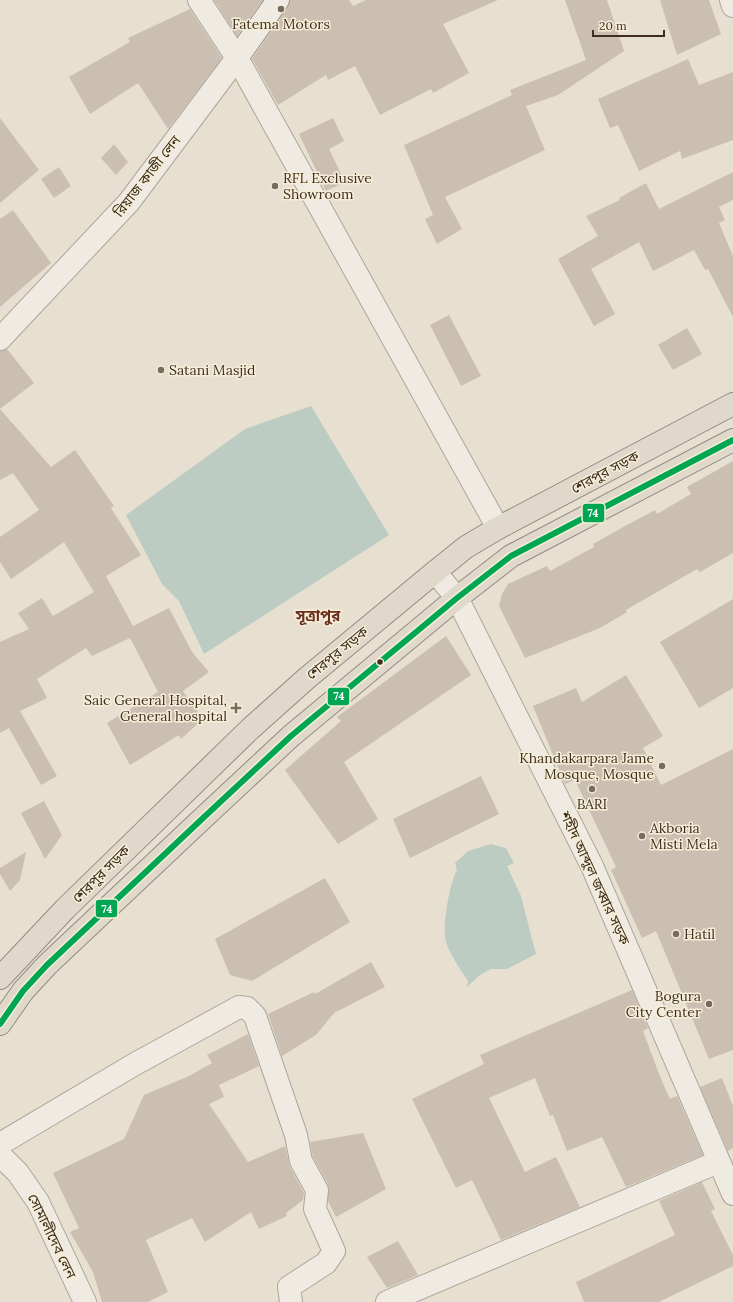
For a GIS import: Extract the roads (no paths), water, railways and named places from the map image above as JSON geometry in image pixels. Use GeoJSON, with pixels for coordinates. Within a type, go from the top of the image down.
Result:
{"type":"FeatureCollection","features":[{"type":"Feature","properties":{"kind":"highway","name":"শেরপুর সড়ক"},"geometry":{"type":"LineString","coordinates":[[0,978],[82,893],[250,729],[307,678],[466,547],[498,528],[733,404]]}},
{"type":"Feature","properties":{"kind":"highway","name":"শেরপুর সড়ক"},"geometry":{"type":"LineString","coordinates":[[0,1024],[23,991],[47,965],[291,736],[457,598],[511,556],[733,440]]}},
{"type":"Feature","properties":{"kind":"street"},"geometry":{"type":"LineString","coordinates":[[199,0],[237,58],[498,528]]}},
{"type":"Feature","properties":{"kind":"street","name":"রিয়াজ কাজী লেন"},"geometry":{"type":"LineString","coordinates":[[0,339],[129,202],[237,58],[278,0]]}},
{"type":"Feature","properties":{"kind":"street"},"geometry":{"type":"LineString","coordinates":[[731,0],[733,6]]}},
{"type":"Feature","properties":{"kind":"street","name":"শহীদ আব্দুল জব্বার সড়ক"},"geometry":{"type":"LineString","coordinates":[[435,572],[457,598],[592,866],[733,1194]]}},
{"type":"Feature","properties":{"kind":"street"},"geometry":{"type":"LineString","coordinates":[[0,1144],[135,1064],[239,1007],[247,1008],[254,1016],[279,1084],[296,1135],[301,1161],[316,1190],[315,1209],[334,1251],[326,1263],[289,1287],[291,1302]]}},
{"type":"Feature","properties":{"kind":"street","name":"সোমালীদেব লেন"},"geometry":{"type":"LineString","coordinates":[[0,1155],[18,1173],[38,1202],[85,1302]]}},
{"type":"Feature","properties":{"kind":"street"},"geometry":{"type":"LineString","coordinates":[[387,1302],[718,1162]]}},
{"type":"Feature","properties":{"kind":"place","name":"Fatema Motors"},"geometry":{"type":"Point","coordinates":[281,9]}},
{"type":"Feature","properties":{"kind":"place","name":"RFL Exclusive Showroom"},"geometry":{"type":"Point","coordinates":[275,186]}},
{"type":"Feature","properties":{"kind":"place","name":"Satani Masjid"},"geometry":{"type":"Point","coordinates":[161,370]}},
{"type":"Feature","properties":{"kind":"place","name":"Saic General Hospital, General hospital"},"geometry":{"type":"Point","coordinates":[236,708]}},
{"type":"Feature","properties":{"kind":"place","name":"Khandakarpara Jame Mosque, Mosque"},"geometry":{"type":"Point","coordinates":[662,766]}},
{"type":"Feature","properties":{"kind":"place","name":"BARI"},"geometry":{"type":"Point","coordinates":[592,789]}},
{"type":"Feature","properties":{"kind":"place","name":"Akboria Misti Mela"},"geometry":{"type":"Point","coordinates":[642,836]}},
{"type":"Feature","properties":{"kind":"place","name":"Hatil"},"geometry":{"type":"Point","coordinates":[676,934]}},
{"type":"Feature","properties":{"kind":"place","name":"Bogura City Center"},"geometry":{"type":"Point","coordinates":[709,1004]}},
{"type":"Feature","properties":{"kind":"district","name":"সূত্রাপুর"},"geometry":{"type":"Point","coordinates":[318,615]}}]}
